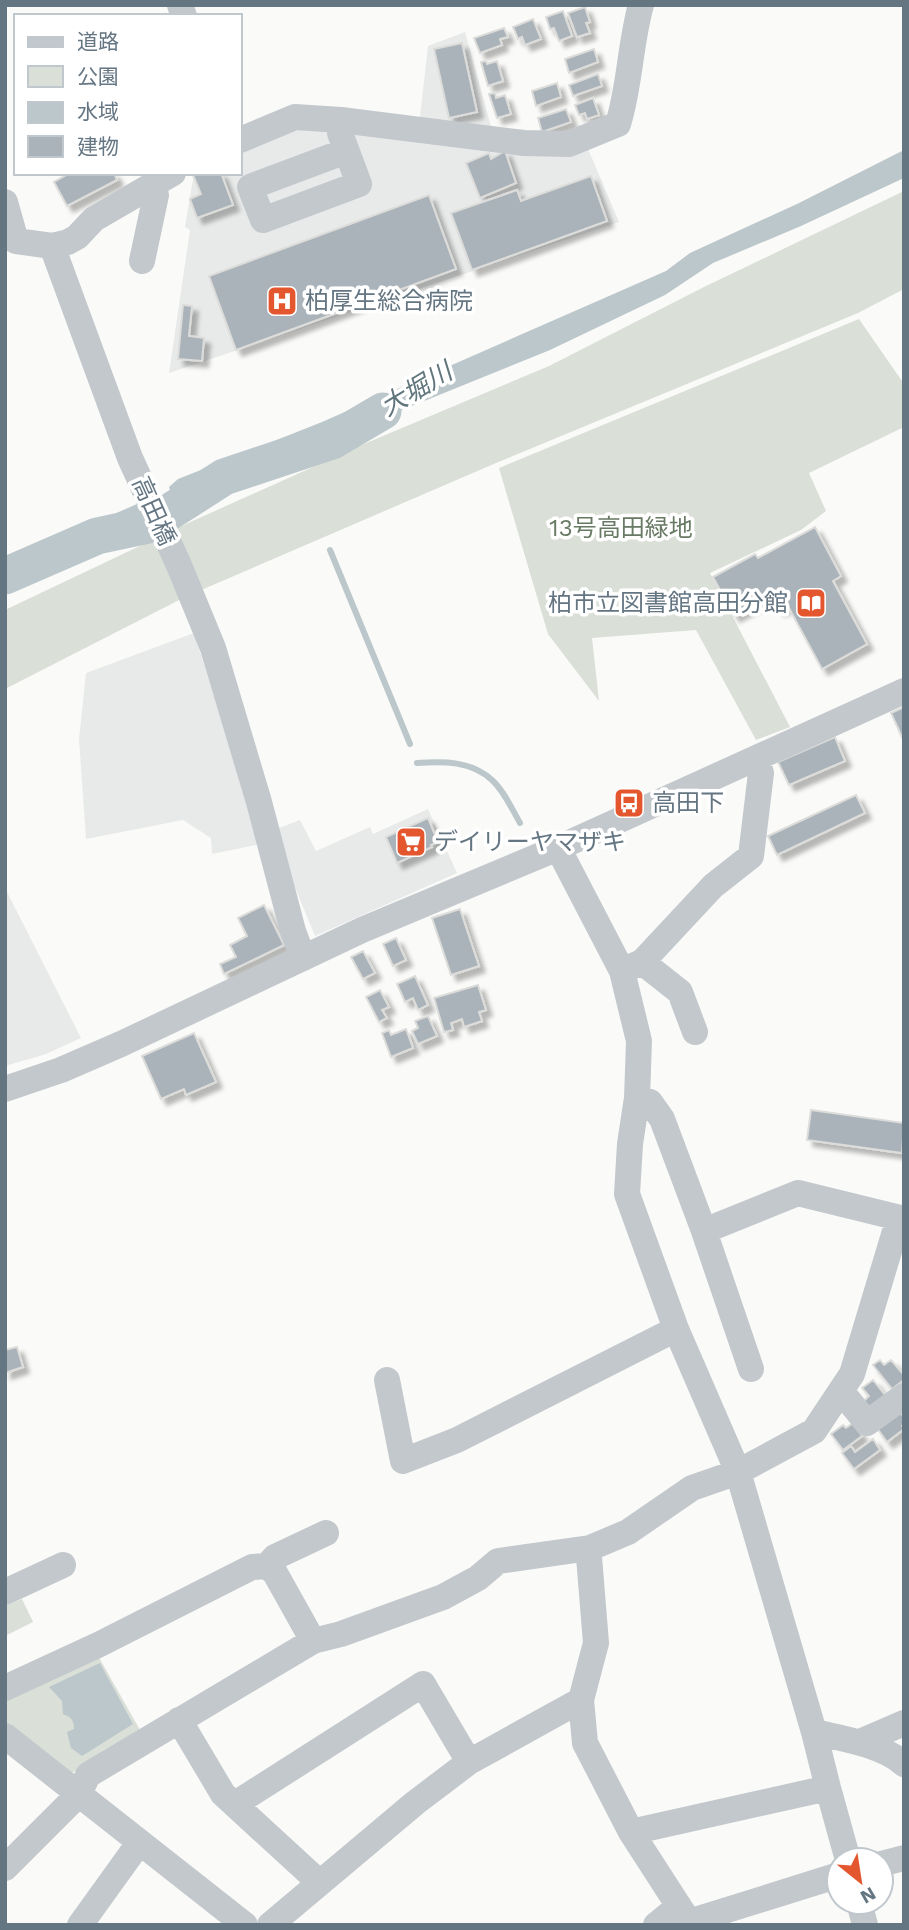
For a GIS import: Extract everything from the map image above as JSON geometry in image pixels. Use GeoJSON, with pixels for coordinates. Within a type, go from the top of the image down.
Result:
{"type":"FeatureCollection","features":[{"type":"Feature","properties":{"kind":"street"},"geometry":{"type":"LineString","coordinates":[[242,139],[295,117],[341,120],[524,143],[569,144],[618,124],[641,5]]}},
{"type":"Feature","properties":{"kind":"street"},"geometry":{"type":"LineString","coordinates":[[341,120],[340,133],[346,151]]}},
{"type":"Feature","properties":{"kind":"street"},"geometry":{"type":"LineString","coordinates":[[5,202],[10,239],[52,246],[77,237],[94,219],[162,180]]}},
{"type":"Feature","properties":{"kind":"street"},"geometry":{"type":"LineString","coordinates":[[142,261],[156,195],[162,180]]}},
{"type":"Feature","properties":{"kind":"street","name":"高田橋"},"geometry":{"type":"LineString","coordinates":[[52,246],[130,458],[213,648],[303,958]]}},
{"type":"Feature","properties":{"kind":"street"},"geometry":{"type":"LineString","coordinates":[[5,1089],[61,1070],[121,1044],[362,930],[558,848],[904,691]]}},
{"type":"Feature","properties":{"kind":"street"},"geometry":{"type":"LineString","coordinates":[[632,967],[713,886],[751,856],[761,773],[757,759]]}},
{"type":"Feature","properties":{"kind":"street"},"geometry":{"type":"LineString","coordinates":[[558,848],[632,967],[639,1041],[637,1098],[630,1144],[627,1194],[676,1329],[738,1472],[814,1732],[844,1846]]}},
{"type":"Feature","properties":{"kind":"street"},"geometry":{"type":"LineString","coordinates":[[632,967],[680,992],[695,1031]]}},
{"type":"Feature","properties":{"kind":"street"},"geometry":{"type":"LineString","coordinates":[[637,1098],[650,1102],[662,1119],[751,1369]]}},
{"type":"Feature","properties":{"kind":"street"},"geometry":{"type":"LineString","coordinates":[[5,1868],[79,1794],[88,1775],[313,1641],[341,1634],[443,1597],[478,1578],[498,1561],[590,1548],[628,1532],[692,1488],[738,1472],[814,1431],[852,1374],[901,1219],[798,1193],[704,1231]]}},
{"type":"Feature","properties":{"kind":"street"},"geometry":{"type":"LineString","coordinates":[[387,1380],[403,1461],[457,1440],[676,1329]]}},
{"type":"Feature","properties":{"kind":"street"},"geometry":{"type":"LineString","coordinates":[[841,1391],[867,1423],[904,1396]]}},
{"type":"Feature","properties":{"kind":"street"},"geometry":{"type":"LineString","coordinates":[[5,1688],[99,1645],[252,1567],[267,1566],[275,1557],[326,1533]]}},
{"type":"Feature","properties":{"kind":"street"},"geometry":{"type":"LineString","coordinates":[[590,1548],[596,1643],[581,1700],[585,1743],[631,1832],[686,1918]]}},
{"type":"Feature","properties":{"kind":"street"},"geometry":{"type":"LineString","coordinates":[[5,1592],[63,1565]]}},
{"type":"Feature","properties":{"kind":"street"},"geometry":{"type":"LineString","coordinates":[[267,1566],[275,1573],[313,1641]]}},
{"type":"Feature","properties":{"kind":"street"},"geometry":{"type":"LineString","coordinates":[[235,1804],[423,1684],[469,1762]]}},
{"type":"Feature","properties":{"kind":"street"},"geometry":{"type":"LineString","coordinates":[[271,1925],[415,1803],[469,1762],[581,1700]]}},
{"type":"Feature","properties":{"kind":"street"},"geometry":{"type":"LineString","coordinates":[[179,1720],[223,1794],[320,1883]]}},
{"type":"Feature","properties":{"kind":"street"},"geometry":{"type":"LineString","coordinates":[[860,1742],[904,1723]]}},
{"type":"Feature","properties":{"kind":"street"},"geometry":{"type":"LineString","coordinates":[[814,1732],[860,1742],[904,1764]]}},
{"type":"Feature","properties":{"kind":"street"},"geometry":{"type":"LineString","coordinates":[[5,1736],[243,1924]]}},
{"type":"Feature","properties":{"kind":"street"},"geometry":{"type":"LineString","coordinates":[[631,1832],[828,1788]]}},
{"type":"Feature","properties":{"kind":"street"},"geometry":{"type":"LineString","coordinates":[[80,1925],[139,1843]]}},
{"type":"Feature","properties":{"kind":"street"},"geometry":{"type":"LineString","coordinates":[[656,1925],[825,1879]]}},
{"type":"Feature","properties":{"kind":"shaded area"},"geometry":{"type":"Polygon","coordinates":[[[465,32],[492,130],[426,122],[420,117],[428,46],[465,32]]]}},
{"type":"Feature","properties":{"kind":"shaded area","name":"柏厚生総合病院"},"geometry":{"type":"Polygon","coordinates":[[[290,123],[586,144],[619,222],[169,373],[190,230],[185,227],[194,175],[242,175],[242,143],[290,123]]]}},
{"type":"Feature","properties":{"kind":"shaded area"},"geometry":{"type":"Polygon","coordinates":[[[194,633],[261,844],[212,854],[211,838],[183,820],[86,839],[79,739],[86,673],[194,633]]]}},
{"type":"Feature","properties":{"kind":"shaded area"},"geometry":{"type":"Polygon","coordinates":[[[428,809],[457,873],[315,936],[291,878],[279,828],[300,820],[316,851],[370,827],[373,834],[428,809]]]}},
{"type":"Feature","properties":{"kind":"shaded area"},"geometry":{"type":"Polygon","coordinates":[[[5,888],[81,1038],[46,1054],[5,1066],[5,888]]]}},
{"type":"Feature","properties":{"kind":"green space"},"geometry":{"type":"Polygon","coordinates":[[[904,191],[904,289],[858,313],[496,463],[185,597],[5,689],[5,610],[364,444],[549,366],[704,287],[904,191]]]}},
{"type":"Feature","properties":{"kind":"green space","name":"13号高田緑地"},"geometry":{"type":"Polygon","coordinates":[[[859,319],[904,384],[904,427],[809,473],[826,511],[801,530],[710,573],[790,727],[756,740],[696,630],[592,638],[599,701],[548,634],[499,468],[859,319]]]}},
{"type":"Feature","properties":{"kind":"green space"},"geometry":{"type":"Polygon","coordinates":[[[22,1599],[33,1622],[5,1636],[5,1606],[22,1599]]]}},
{"type":"Feature","properties":{"kind":"green space"},"geometry":{"type":"Polygon","coordinates":[[[97,1654],[140,1730],[69,1775],[5,1729],[5,1697],[97,1654]]]}},
{"type":"Feature","properties":{"kind":"water"},"geometry":{"type":"Polygon","coordinates":[[[904,150],[904,178],[713,263],[665,295],[550,350],[249,472],[175,505],[169,487],[178,479],[322,422],[666,271],[690,253],[797,204],[904,150]]]}},
{"type":"Feature","properties":{"kind":"water"},"geometry":{"type":"Polygon","coordinates":[[[137,504],[152,523],[107,536],[5,586],[5,562],[137,504]]]}},
{"type":"Feature","properties":{"kind":"water"},"geometry":{"type":"Polygon","coordinates":[[[100,1663],[133,1724],[82,1756],[71,1748],[67,1732],[74,1729],[73,1721],[63,1714],[62,1701],[49,1687],[100,1663]]]}},
{"type":"Feature","properties":{"kind":"building"},"geometry":{"type":"Polygon","coordinates":[[[585,7],[590,33],[577,37],[568,13],[585,7]]]}},
{"type":"Feature","properties":{"kind":"building"},"geometry":{"type":"Polygon","coordinates":[[[563,11],[572,36],[559,41],[554,28],[550,29],[546,17],[563,11]]]}},
{"type":"Feature","properties":{"kind":"building"},"geometry":{"type":"Polygon","coordinates":[[[533,19],[541,39],[525,45],[522,37],[518,39],[513,27],[533,19]]]}},
{"type":"Feature","properties":{"kind":"building"},"geometry":{"type":"Polygon","coordinates":[[[504,28],[508,37],[500,39],[502,45],[480,53],[474,38],[504,28]]]}},
{"type":"Feature","properties":{"kind":"building"},"geometry":{"type":"Polygon","coordinates":[[[462,43],[477,112],[449,118],[434,49],[462,43]]]}},
{"type":"Feature","properties":{"kind":"building"},"geometry":{"type":"Polygon","coordinates":[[[594,49],[598,62],[569,73],[565,59],[594,49]]]}},
{"type":"Feature","properties":{"kind":"building"},"geometry":{"type":"Polygon","coordinates":[[[486,61],[487,64],[497,61],[503,81],[488,86],[481,62],[486,61]]]}},
{"type":"Feature","properties":{"kind":"building"},"geometry":{"type":"Polygon","coordinates":[[[598,74],[602,86],[573,96],[569,85],[598,74]]]}},
{"type":"Feature","properties":{"kind":"building"},"geometry":{"type":"Polygon","coordinates":[[[557,83],[561,97],[536,106],[532,91],[557,83]]]}},
{"type":"Feature","properties":{"kind":"building"},"geometry":{"type":"Polygon","coordinates":[[[495,93],[496,98],[505,95],[511,114],[497,118],[489,94],[495,93]]]}},
{"type":"Feature","properties":{"kind":"building"},"geometry":{"type":"Polygon","coordinates":[[[593,98],[599,115],[587,119],[585,113],[579,115],[575,105],[593,98]]]}},
{"type":"Feature","properties":{"kind":"building"},"geometry":{"type":"Polygon","coordinates":[[[566,109],[571,122],[542,132],[538,118],[566,109]]]}},
{"type":"Feature","properties":{"kind":"building"},"geometry":{"type":"Polygon","coordinates":[[[505,151],[516,183],[480,198],[466,163],[489,153],[491,159],[505,151]]]}},
{"type":"Feature","properties":{"kind":"building"},"geometry":{"type":"Polygon","coordinates":[[[66,175],[115,175],[117,180],[67,206],[54,182],[66,175]]]}},
{"type":"Feature","properties":{"kind":"building"},"geometry":{"type":"Polygon","coordinates":[[[193,175],[222,175],[233,205],[197,218],[190,199],[201,194],[193,175]]]}},
{"type":"Feature","properties":{"kind":"building"},"geometry":{"type":"Polygon","coordinates":[[[591,176],[607,221],[472,270],[451,213],[517,190],[521,201],[591,176]]]}},
{"type":"Feature","properties":{"kind":"building","name":"柏厚生総合病院"},"geometry":{"type":"Polygon","coordinates":[[[429,195],[456,269],[236,350],[209,276],[429,195]]]}},
{"type":"Feature","properties":{"kind":"building"},"geometry":{"type":"Polygon","coordinates":[[[183,305],[192,306],[189,336],[204,338],[202,361],[178,359],[183,305]]]}},
{"type":"Feature","properties":{"kind":"building"},"geometry":{"type":"Polygon","coordinates":[[[815,527],[841,576],[833,581],[867,644],[822,669],[788,606],[779,610],[771,596],[734,616],[713,577],[755,554],[758,558],[815,527]]]}},
{"type":"Feature","properties":{"kind":"building"},"geometry":{"type":"Polygon","coordinates":[[[904,707],[904,736],[902,737],[891,713],[904,707]]]}},
{"type":"Feature","properties":{"kind":"building"},"geometry":{"type":"Polygon","coordinates":[[[835,737],[845,761],[789,785],[778,762],[835,737]]]}},
{"type":"Feature","properties":{"kind":"building"},"geometry":{"type":"Polygon","coordinates":[[[856,795],[865,813],[777,855],[768,836],[856,795]]]}},
{"type":"Feature","properties":{"kind":"building"},"geometry":{"type":"Polygon","coordinates":[[[428,818],[438,842],[397,863],[386,837],[428,818]]]}},
{"type":"Feature","properties":{"kind":"building"},"geometry":{"type":"Polygon","coordinates":[[[264,905],[284,945],[224,974],[220,964],[236,957],[230,945],[247,936],[238,918],[264,905]]]}},
{"type":"Feature","properties":{"kind":"building"},"geometry":{"type":"Polygon","coordinates":[[[460,909],[479,966],[451,975],[432,918],[460,909]]]}},
{"type":"Feature","properties":{"kind":"building"},"geometry":{"type":"Polygon","coordinates":[[[396,938],[406,960],[393,966],[383,944],[396,938]]]}},
{"type":"Feature","properties":{"kind":"building"},"geometry":{"type":"Polygon","coordinates":[[[363,951],[375,973],[363,979],[351,957],[363,951]]]}},
{"type":"Feature","properties":{"kind":"building"},"geometry":{"type":"Polygon","coordinates":[[[415,976],[428,1005],[418,1010],[413,998],[405,1002],[397,984],[415,976]]]}},
{"type":"Feature","properties":{"kind":"building"},"geometry":{"type":"Polygon","coordinates":[[[478,985],[486,1010],[479,1012],[482,1021],[464,1027],[462,1019],[451,1023],[453,1030],[444,1032],[434,998],[478,985]]]}},
{"type":"Feature","properties":{"kind":"building"},"geometry":{"type":"Polygon","coordinates":[[[380,990],[389,1007],[382,1010],[387,1018],[379,1022],[366,997],[380,990]]]}},
{"type":"Feature","properties":{"kind":"building"},"geometry":{"type":"Polygon","coordinates":[[[428,1016],[437,1036],[418,1044],[412,1031],[418,1028],[415,1021],[428,1016]]]}},
{"type":"Feature","properties":{"kind":"building"},"geometry":{"type":"Polygon","coordinates":[[[406,1029],[413,1048],[391,1057],[382,1033],[389,1030],[391,1035],[406,1029]]]}},
{"type":"Feature","properties":{"kind":"building"},"geometry":{"type":"Polygon","coordinates":[[[194,1033],[216,1082],[186,1095],[184,1089],[161,1099],[142,1056],[194,1033]]]}},
{"type":"Feature","properties":{"kind":"building"},"geometry":{"type":"Polygon","coordinates":[[[811,1110],[904,1123],[902,1153],[807,1140],[811,1110]]]}},
{"type":"Feature","properties":{"kind":"building"},"geometry":{"type":"Polygon","coordinates":[[[17,1347],[23,1367],[5,1373],[5,1350],[17,1347]]]}},
{"type":"Feature","properties":{"kind":"building"},"geometry":{"type":"Polygon","coordinates":[[[880,1360],[884,1365],[891,1360],[904,1375],[904,1380],[892,1389],[873,1365],[880,1360]]]}},
{"type":"Feature","properties":{"kind":"building"},"geometry":{"type":"Polygon","coordinates":[[[873,1380],[885,1395],[869,1408],[863,1402],[869,1396],[862,1388],[873,1380]]]}},
{"type":"Feature","properties":{"kind":"building"},"geometry":{"type":"Polygon","coordinates":[[[899,1411],[904,1417],[904,1429],[887,1442],[877,1428],[899,1411]]]}},
{"type":"Feature","properties":{"kind":"building"},"geometry":{"type":"Polygon","coordinates":[[[853,1423],[862,1436],[843,1450],[831,1434],[843,1425],[846,1428],[853,1423]]]}},
{"type":"Feature","properties":{"kind":"building"},"geometry":{"type":"Polygon","coordinates":[[[873,1439],[880,1450],[854,1469],[842,1453],[851,1446],[855,1452],[873,1439]]]}},
{"type":"Feature","properties":{"kind":"waterway","name":"大堀川"},"geometry":{"type":"LineString","coordinates":[[5,576],[97,536],[149,525],[224,477],[332,441],[383,411]]}},
{"type":"Feature","properties":{"kind":"waterway"},"geometry":{"type":"LineString","coordinates":[[330,550],[410,744]]}},
{"type":"Feature","properties":{"kind":"waterway"},"geometry":{"type":"LineString","coordinates":[[417,763],[457,764],[484,774],[500,789],[520,823]]}},
{"type":"Feature","properties":{"kind":"place","name":"柏厚生総合病院"},"geometry":{"type":"Point","coordinates":[282,301]}},
{"type":"Feature","properties":{"kind":"place","name":"柏市立図書館高田分館"},"geometry":{"type":"Point","coordinates":[811,603]}},
{"type":"Feature","properties":{"kind":"place","name":"高田下"},"geometry":{"type":"Point","coordinates":[629,803]}},
{"type":"Feature","properties":{"kind":"place","name":"デイリーヤマザキ"},"geometry":{"type":"Point","coordinates":[411,842]}}]}
